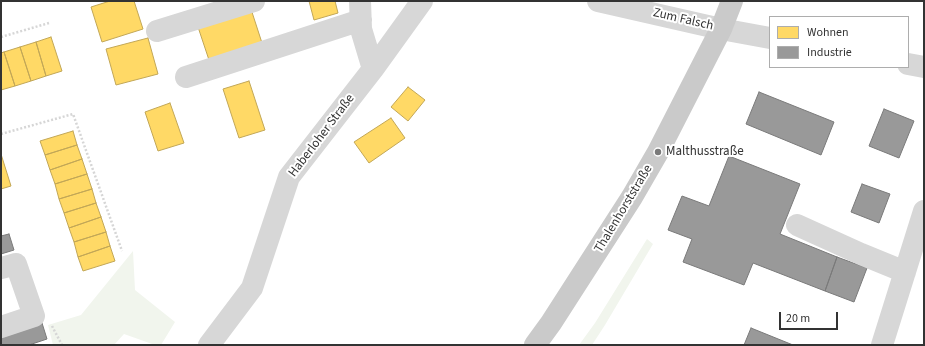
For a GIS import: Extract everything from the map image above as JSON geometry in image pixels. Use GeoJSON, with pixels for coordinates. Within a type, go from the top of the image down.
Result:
{"type":"FeatureCollection","features":[{"type":"Feature","properties":{"kind":"main road","name":"Thalenhorststraße"},"geometry":{"type":"LineString","coordinates":[[535,345],[551,323],[632,197],[658,152],[720,29],[732,1]]}},
{"type":"Feature","properties":{"kind":"street"},"geometry":{"type":"LineString","coordinates":[[157,31],[254,1]]}},
{"type":"Feature","properties":{"kind":"street","name":"Haberloher Straße"},"geometry":{"type":"LineString","coordinates":[[209,345],[252,288],[289,177],[373,69],[422,1]]}},
{"type":"Feature","properties":{"kind":"street","name":"Zum Falsch"},"geometry":{"type":"LineString","coordinates":[[598,1],[720,29]]}},
{"type":"Feature","properties":{"kind":"street"},"geometry":{"type":"LineString","coordinates":[[186,77],[360,11],[361,29],[373,69]]}},
{"type":"Feature","properties":{"kind":"street"},"geometry":{"type":"LineString","coordinates":[[720,29],[769,38]]}},
{"type":"Feature","properties":{"kind":"street"},"geometry":{"type":"LineString","coordinates":[[909,64],[924,67]]}},
{"type":"Feature","properties":{"kind":"street"},"geometry":{"type":"LineString","coordinates":[[882,345],[924,211]]}},
{"type":"Feature","properties":{"kind":"street"},"geometry":{"type":"LineString","coordinates":[[797,225],[905,272]]}},
{"type":"Feature","properties":{"kind":"street"},"geometry":{"type":"LineString","coordinates":[[1,268],[16,264],[34,316],[1,327]]}},
{"type":"Feature","properties":{"kind":"path"},"geometry":{"type":"LineString","coordinates":[[1,37],[49,23]]}},
{"type":"Feature","properties":{"kind":"path"},"geometry":{"type":"LineString","coordinates":[[1,134],[73,114],[122,250]]}},
{"type":"Feature","properties":{"kind":"shaded area"},"geometry":{"type":"Polygon","coordinates":[[[647,239],[653,244],[605,325],[592,345],[579,345],[595,323],[647,239]]]}},
{"type":"Feature","properties":{"kind":"shaded area"},"geometry":{"type":"Polygon","coordinates":[[[133,251],[135,290],[175,322],[161,345],[155,345],[124,334],[114,345],[53,345],[48,325],[81,315],[133,251]]]}},
{"type":"Feature","properties":{"kind":"building: Wohnen"},"geometry":{"type":"Polygon","coordinates":[[[110,1],[134,1],[143,29],[102,42],[91,7],[110,1]]]}},
{"type":"Feature","properties":{"kind":"building: Wohnen"},"geometry":{"type":"Polygon","coordinates":[[[309,1],[335,1],[338,13],[314,20],[309,1]]]}},
{"type":"Feature","properties":{"kind":"building: Wohnen"},"geometry":{"type":"Polygon","coordinates":[[[250,6],[263,46],[210,63],[197,24],[250,6]]]}},
{"type":"Feature","properties":{"kind":"building: Wohnen"},"geometry":{"type":"Polygon","coordinates":[[[51,37],[62,71],[46,76],[36,42],[51,37]]]}},
{"type":"Feature","properties":{"kind":"building: Wohnen"},"geometry":{"type":"Polygon","coordinates":[[[148,38],[158,74],[116,85],[106,49],[148,38]]]}},
{"type":"Feature","properties":{"kind":"building: Wohnen"},"geometry":{"type":"Polygon","coordinates":[[[36,42],[46,76],[31,81],[20,47],[36,42]]]}},
{"type":"Feature","properties":{"kind":"building: Wohnen"},"geometry":{"type":"Polygon","coordinates":[[[20,47],[31,81],[15,86],[4,52],[20,47]]]}},
{"type":"Feature","properties":{"kind":"building: Wohnen"},"geometry":{"type":"Polygon","coordinates":[[[4,52],[15,86],[1,90],[1,53],[4,52]]]}},
{"type":"Feature","properties":{"kind":"building: Wohnen"},"geometry":{"type":"Polygon","coordinates":[[[249,81],[265,130],[239,138],[223,89],[249,81]]]}},
{"type":"Feature","properties":{"kind":"building: Wohnen"},"geometry":{"type":"Polygon","coordinates":[[[408,87],[425,100],[408,121],[391,107],[408,87]]]}},
{"type":"Feature","properties":{"kind":"building: Wohnen"},"geometry":{"type":"Polygon","coordinates":[[[170,103],[184,143],[158,151],[145,112],[170,103]]]}},
{"type":"Feature","properties":{"kind":"building: Wohnen"},"geometry":{"type":"Polygon","coordinates":[[[391,118],[405,138],[369,163],[354,142],[391,118]]]}},
{"type":"Feature","properties":{"kind":"building: Wohnen"},"geometry":{"type":"Polygon","coordinates":[[[73,131],[77,145],[45,155],[40,141],[73,131]]]}},
{"type":"Feature","properties":{"kind":"building: Wohnen"},"geometry":{"type":"Polygon","coordinates":[[[77,145],[82,159],[50,170],[45,155],[77,145]]]}},
{"type":"Feature","properties":{"kind":"building: Wohnen"},"geometry":{"type":"Polygon","coordinates":[[[1,154],[11,186],[1,189],[1,154]]]}},
{"type":"Feature","properties":{"kind":"building: Wohnen"},"geometry":{"type":"Polygon","coordinates":[[[82,159],[87,174],[55,184],[50,170],[82,159]]]}},
{"type":"Feature","properties":{"kind":"building: Wohnen"},"geometry":{"type":"Polygon","coordinates":[[[87,174],[92,189],[59,199],[55,184],[87,174]]]}},
{"type":"Feature","properties":{"kind":"building: Wohnen"},"geometry":{"type":"Polygon","coordinates":[[[92,189],[96,203],[64,213],[59,199],[92,189]]]}},
{"type":"Feature","properties":{"kind":"building: Wohnen"},"geometry":{"type":"Polygon","coordinates":[[[96,203],[101,217],[69,228],[64,213],[96,203]]]}},
{"type":"Feature","properties":{"kind":"building: Wohnen"},"geometry":{"type":"Polygon","coordinates":[[[101,217],[106,232],[74,242],[69,228],[101,217]]]}},
{"type":"Feature","properties":{"kind":"building: Wohnen"},"geometry":{"type":"Polygon","coordinates":[[[106,232],[110,246],[78,257],[74,242],[106,232]]]}},
{"type":"Feature","properties":{"kind":"building: Wohnen"},"geometry":{"type":"Polygon","coordinates":[[[110,246],[115,261],[83,271],[78,257],[110,246]]]}},
{"type":"Feature","properties":{"kind":"building: Industrie"},"geometry":{"type":"Polygon","coordinates":[[[759,92],[834,122],[821,155],[746,124],[759,92]]]}},
{"type":"Feature","properties":{"kind":"building: Industrie"},"geometry":{"type":"Polygon","coordinates":[[[884,109],[914,121],[899,158],[869,146],[884,109]]]}},
{"type":"Feature","properties":{"kind":"building: Industrie"},"geometry":{"type":"Polygon","coordinates":[[[729,156],[800,184],[780,234],[837,257],[825,291],[753,263],[744,285],[683,262],[692,239],[668,230],[682,196],[709,206],[729,156]]]}},
{"type":"Feature","properties":{"kind":"building: Industrie"},"geometry":{"type":"Polygon","coordinates":[[[862,184],[890,194],[879,223],[851,212],[862,184]]]}},
{"type":"Feature","properties":{"kind":"building: Industrie"},"geometry":{"type":"Polygon","coordinates":[[[9,234],[14,250],[1,254],[1,236],[9,234]]]}},
{"type":"Feature","properties":{"kind":"building: Industrie"},"geometry":{"type":"Polygon","coordinates":[[[837,257],[867,268],[854,302],[825,291],[837,257]]]}},
{"type":"Feature","properties":{"kind":"building: Industrie"},"geometry":{"type":"Polygon","coordinates":[[[42,323],[47,339],[29,345],[1,345],[1,336],[42,323]]]}},
{"type":"Feature","properties":{"kind":"building: Industrie"},"geometry":{"type":"Polygon","coordinates":[[[751,328],[793,345],[744,345],[751,328]]]}},
{"type":"Feature","properties":{"kind":"place","name":"Malthusstraße"},"geometry":{"type":"Point","coordinates":[658,152]}}]}
